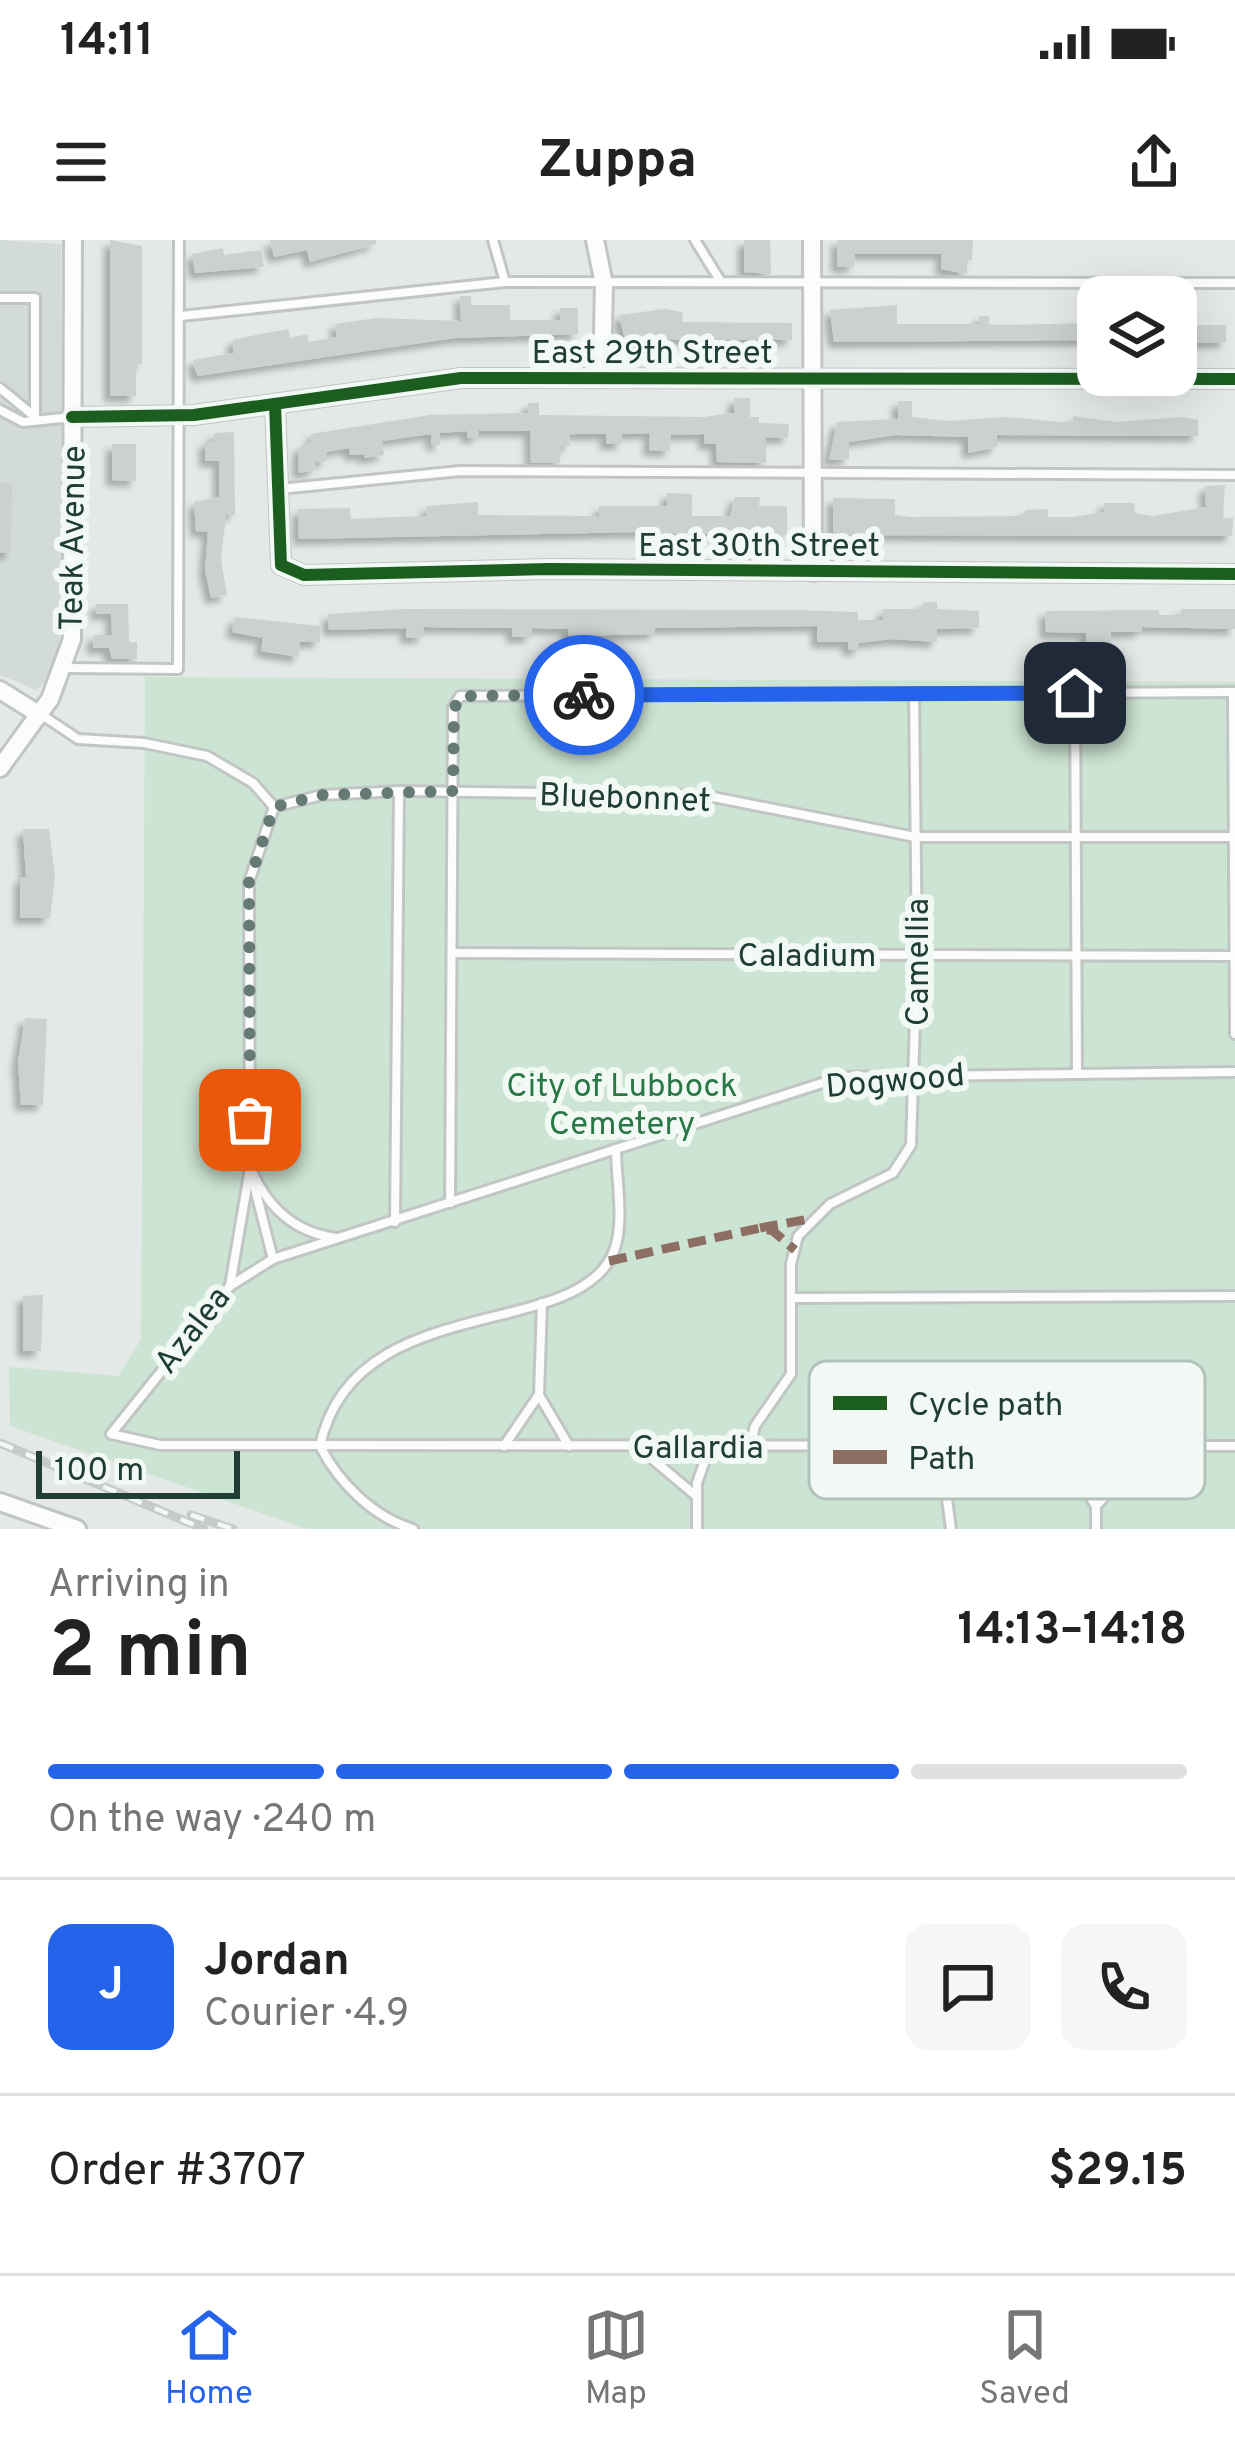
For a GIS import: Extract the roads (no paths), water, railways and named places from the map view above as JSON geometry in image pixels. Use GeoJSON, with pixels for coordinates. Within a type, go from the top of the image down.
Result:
{"type":"FeatureCollection","features":[{"type":"Feature","properties":{"kind":"street","name":"Teak Avenue"},"geometry":{"type":"LineString","coordinates":[[40,715],[65,668],[72,639],[73,240]]}},
{"type":"Feature","properties":{"kind":"street"},"geometry":{"type":"LineString","coordinates":[[595,240],[604,284],[602,377]]}},
{"type":"Feature","properties":{"kind":"street"},"geometry":{"type":"LineString","coordinates":[[812,240],[813,572]]}},
{"type":"Feature","properties":{"kind":"street","name":"East 29th Street"},"geometry":{"type":"LineString","coordinates":[[72,418],[179,417],[443,380],[1235,380]]}},
{"type":"Feature","properties":{"kind":"street"},"geometry":{"type":"LineString","coordinates":[[275,404],[278,489]]}},
{"type":"Feature","properties":{"kind":"street","name":"East 30th Street"},"geometry":{"type":"LineString","coordinates":[[278,489],[285,568],[304,575],[1235,574]]}},
{"type":"Feature","properties":{"kind":"street"},"geometry":{"type":"LineString","coordinates":[[0,690],[40,715],[0,768]]}},
{"type":"Feature","properties":{"kind":"street"},"geometry":{"type":"LineString","coordinates":[[0,1502],[39,1523],[77,1529]]}},
{"type":"Feature","properties":{"kind":"lane"},"geometry":{"type":"LineString","coordinates":[[65,668],[178,670],[179,240]]}},
{"type":"Feature","properties":{"kind":"lane"},"geometry":{"type":"LineString","coordinates":[[493,240],[505,282]]}},
{"type":"Feature","properties":{"kind":"lane"},"geometry":{"type":"LineString","coordinates":[[695,240],[722,283]]}},
{"type":"Feature","properties":{"kind":"lane"},"geometry":{"type":"LineString","coordinates":[[181,316],[505,282],[1235,283]]}},
{"type":"Feature","properties":{"kind":"lane"},"geometry":{"type":"LineString","coordinates":[[0,298],[35,298],[35,417]]}},
{"type":"Feature","properties":{"kind":"lane"},"geometry":{"type":"LineString","coordinates":[[0,388],[35,417]]}},
{"type":"Feature","properties":{"kind":"lane"},"geometry":{"type":"LineString","coordinates":[[0,410],[23,422],[35,417],[72,418]]}},
{"type":"Feature","properties":{"kind":"lane"},"geometry":{"type":"LineString","coordinates":[[278,489],[460,471],[1235,475]]}},
{"type":"Feature","properties":{"kind":"lane"},"geometry":{"type":"LineString","coordinates":[[450,1204],[454,709],[460,696],[1234,692],[1235,1034]]}},
{"type":"Feature","properties":{"kind":"lane"},"geometry":{"type":"LineString","coordinates":[[1075,693],[1077,1072]]}},
{"type":"Feature","properties":{"kind":"lane","name":"Camellia"},"geometry":{"type":"LineString","coordinates":[[750,1446],[754,1426],[791,1374],[791,1264],[798,1236],[809,1219],[893,1173],[906,1160],[914,1128],[914,694]]}},
{"type":"Feature","properties":{"kind":"lane"},"geometry":{"type":"LineString","coordinates":[[40,715],[78,739],[144,743],[207,756],[253,784],[274,807]]}},
{"type":"Feature","properties":{"kind":"lane"},"geometry":{"type":"LineString","coordinates":[[395,1222],[399,791]]}},
{"type":"Feature","properties":{"kind":"lane","name":"Bluebonnet"},"geometry":{"type":"LineString","coordinates":[[274,807],[322,795],[399,791],[703,795],[916,837],[1235,837]]}},
{"type":"Feature","properties":{"kind":"lane","name":"Azalea"},"geometry":{"type":"LineString","coordinates":[[160,1445],[111,1433],[230,1286],[250,1168],[249,882],[274,807]]}},
{"type":"Feature","properties":{"kind":"lane","name":"Caladium"},"geometry":{"type":"LineString","coordinates":[[452,953],[1235,956]]}},
{"type":"Feature","properties":{"kind":"lane","name":"Dogwood"},"geometry":{"type":"LineString","coordinates":[[230,1286],[273,1259],[841,1077],[914,1072],[1235,1072]]}},
{"type":"Feature","properties":{"kind":"lane"},"geometry":{"type":"LineString","coordinates":[[413,1529],[369,1506],[320,1445],[336,1401],[396,1346],[542,1304],[602,1268],[612,1255],[616,1149]]}},
{"type":"Feature","properties":{"kind":"lane"},"geometry":{"type":"LineString","coordinates":[[250,1168],[262,1196],[294,1225],[338,1238]]}},
{"type":"Feature","properties":{"kind":"lane"},"geometry":{"type":"LineString","coordinates":[[250,1168],[273,1259]]}},
{"type":"Feature","properties":{"kind":"lane"},"geometry":{"type":"LineString","coordinates":[[793,1298],[1235,1296]]}},
{"type":"Feature","properties":{"kind":"lane"},"geometry":{"type":"LineString","coordinates":[[542,1304],[539,1395],[569,1446]]}},
{"type":"Feature","properties":{"kind":"lane"},"geometry":{"type":"LineString","coordinates":[[504,1446],[539,1395]]}},
{"type":"Feature","properties":{"kind":"lane","name":"Gallardia"},"geometry":{"type":"LineString","coordinates":[[160,1445],[809,1446]]}},
{"type":"Feature","properties":{"kind":"lane"},"geometry":{"type":"LineString","coordinates":[[636,1446],[696,1496]]}},
{"type":"Feature","properties":{"kind":"lane"},"geometry":{"type":"LineString","coordinates":[[697,1529],[696,1496],[710,1446]]}},
{"type":"Feature","properties":{"kind":"lane"},"geometry":{"type":"LineString","coordinates":[[947,1499],[951,1529]]}},
{"type":"Feature","properties":{"kind":"lane"},"geometry":{"type":"LineString","coordinates":[[1092,1499],[1096,1529]]}},
{"type":"Feature","properties":{"kind":"lane"},"geometry":{"type":"LineString","coordinates":[[1096,1506],[1102,1499]]}},
{"type":"Feature","properties":{"kind":"railway"},"geometry":{"type":"LineString","coordinates":[[0,1443],[204,1529]]}},
{"type":"Feature","properties":{"kind":"railway"},"geometry":{"type":"LineString","coordinates":[[191,1515],[233,1529]]}},
{"type":"Feature","properties":{"kind":"park label","name":"City of Lubbock Cemetery"},"geometry":{"type":"Point","coordinates":[622,1103]}}]}
